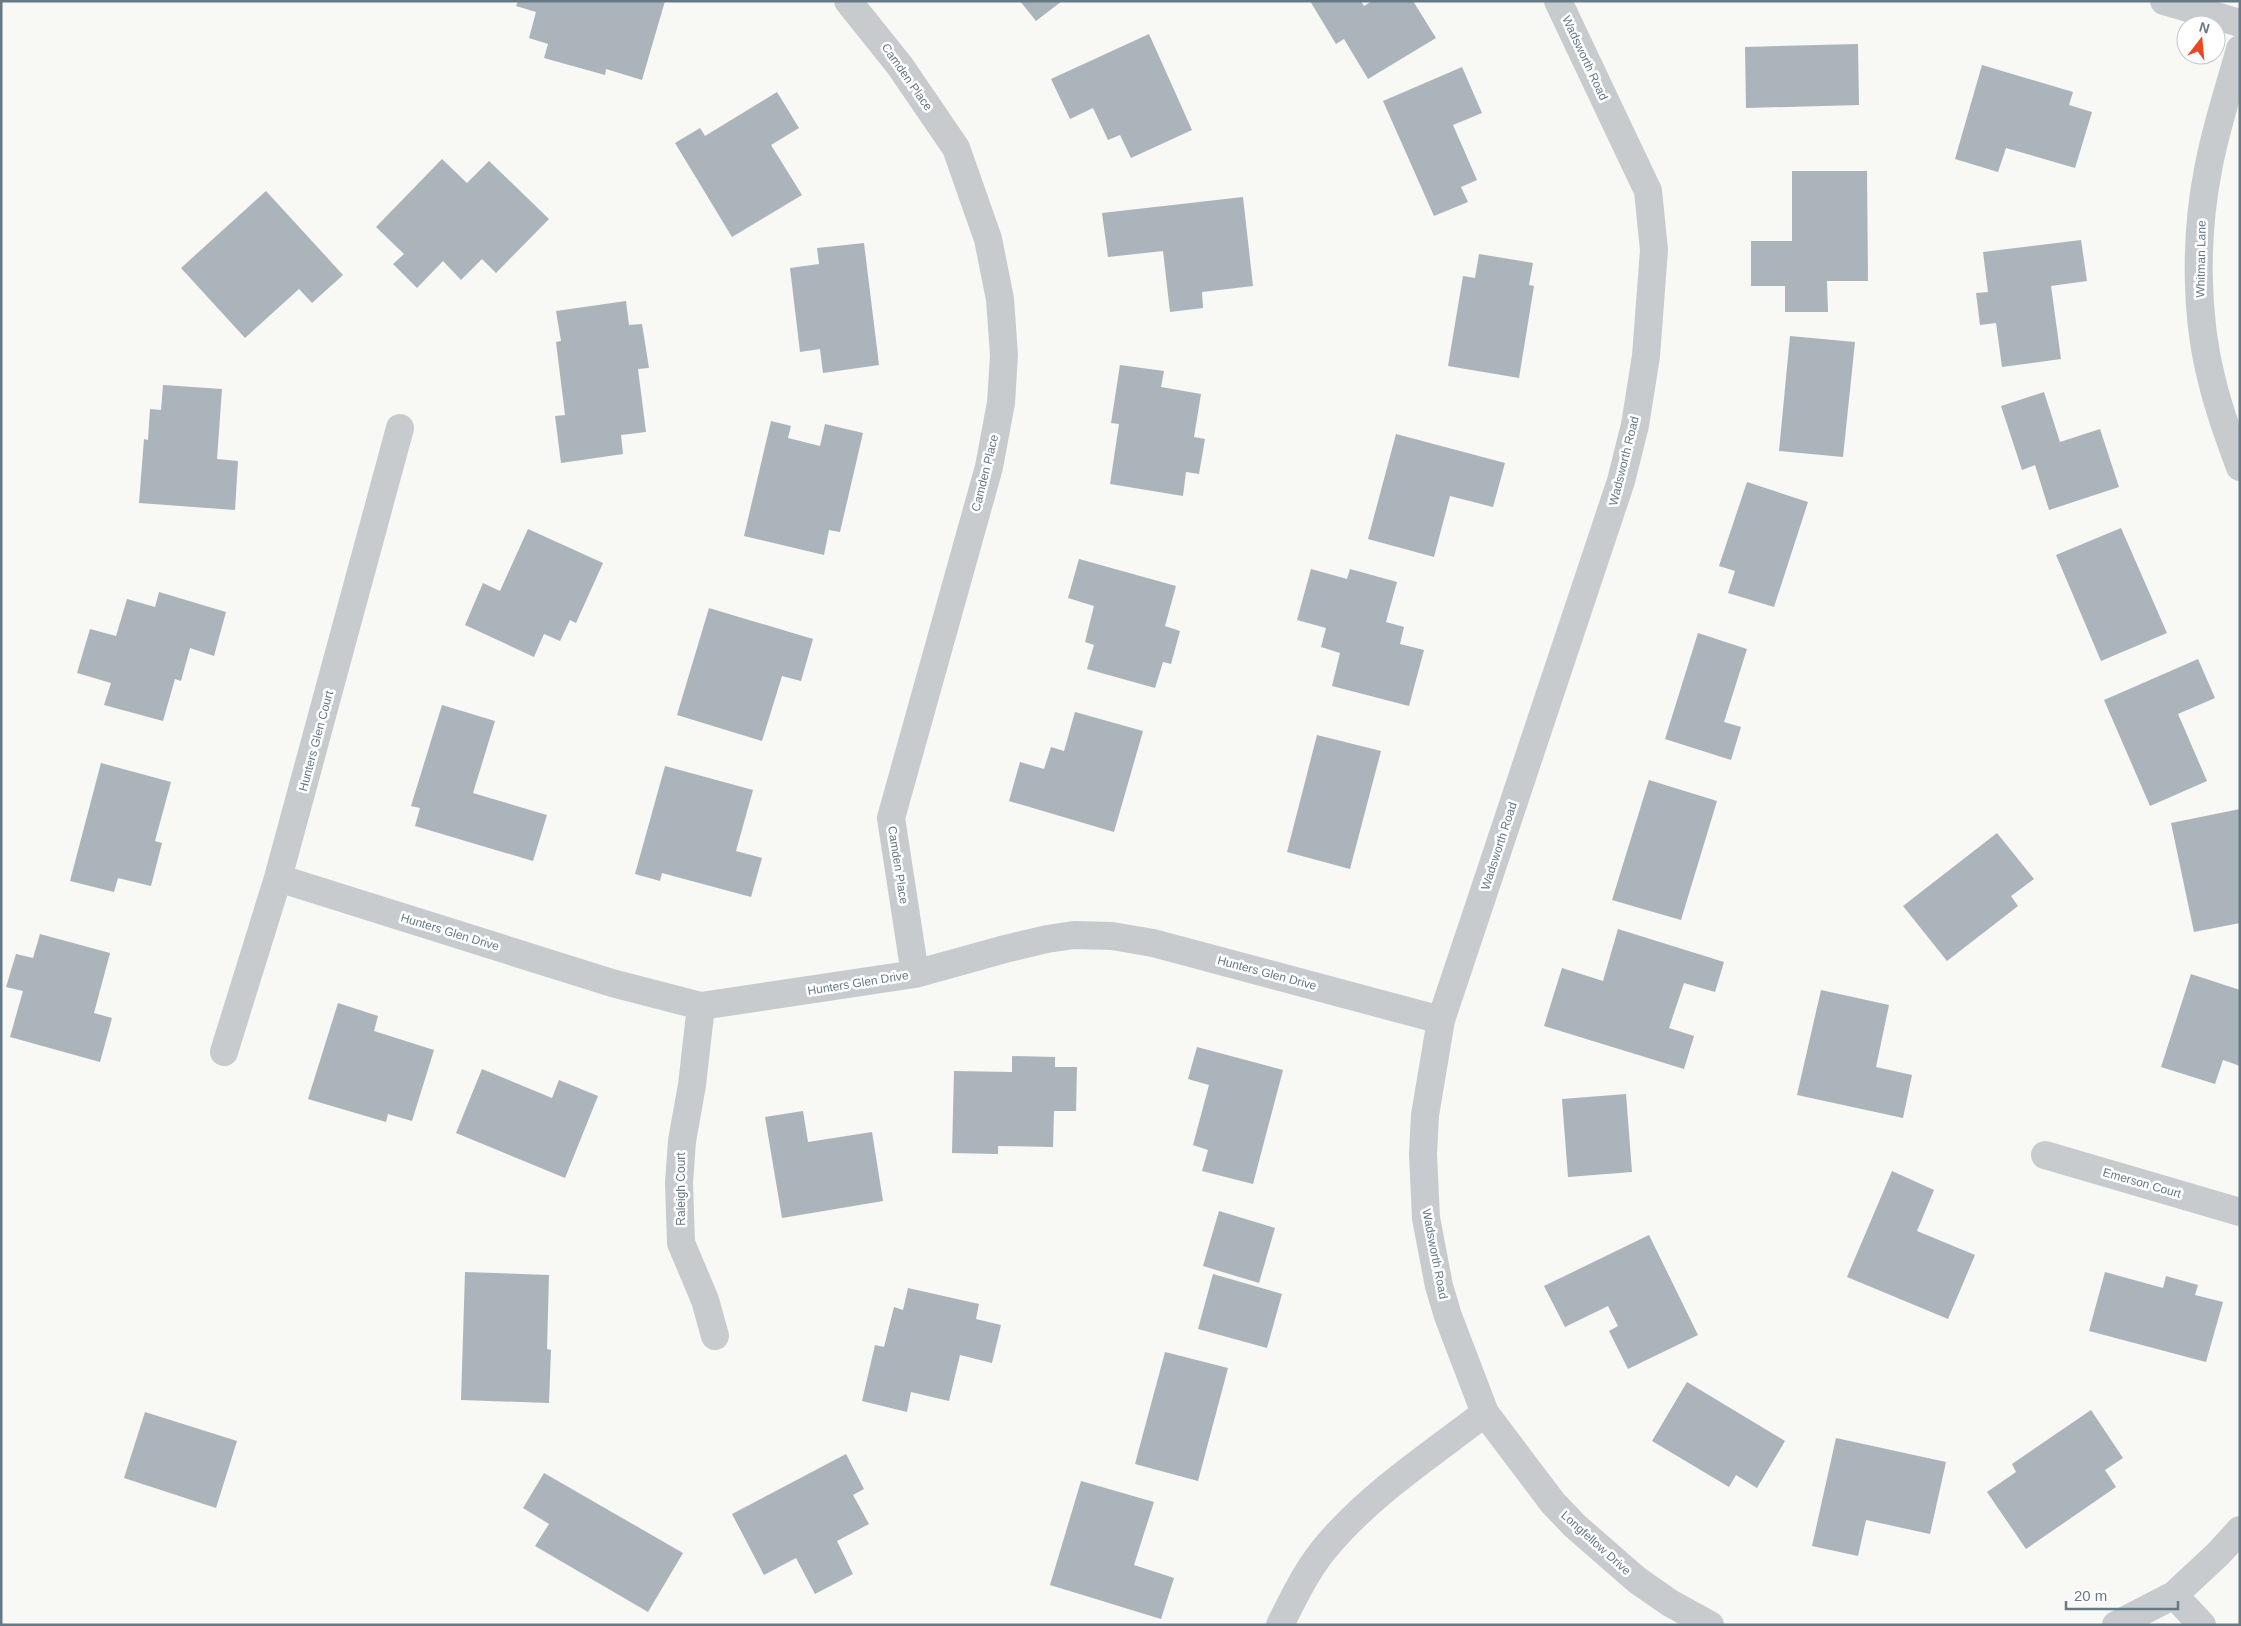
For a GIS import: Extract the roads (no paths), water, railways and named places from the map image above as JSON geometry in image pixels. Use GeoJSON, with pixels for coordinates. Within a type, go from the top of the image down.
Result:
{"type":"FeatureCollection","features":[{"type":"Feature","properties":{"kind":"street","name":"Camden Place"},"geometry":{"type":"LineString","coordinates":[[848,1],[900,66],[956,148],[988,239],[1000,299],[1004,356],[1002,393],[988,466],[891,818],[915,974]]}},
{"type":"Feature","properties":{"kind":"street"},"geometry":{"type":"LineString","coordinates":[[2164,1],[2240,23]]}},
{"type":"Feature","properties":{"kind":"street","name":"Wadsworth Road"},"geometry":{"type":"LineString","coordinates":[[1485,1413],[1438,1286],[1426,1218],[1423,1154],[1425,1114],[1442,1020],[1621,481],[1634,425],[1646,356],[1654,250],[1648,191],[1561,2]]}},
{"type":"Feature","properties":{"kind":"street","name":"Whitman Lane"},"geometry":{"type":"LineString","coordinates":[[2240,49],[2208,170],[2200,232],[2199,280],[2201,311],[2211,379],[2240,467]]}},
{"type":"Feature","properties":{"kind":"street","name":"Hunters Glen Court"},"geometry":{"type":"LineString","coordinates":[[224,1052],[278,878],[400,428]]}},
{"type":"Feature","properties":{"kind":"street","name":"Hunters Glen Drive"},"geometry":{"type":"LineString","coordinates":[[278,878],[612,983],[701,1006],[915,974],[1005,948],[1074,935],[1112,936],[1153,943],[1442,1020]]}},
{"type":"Feature","properties":{"kind":"street","name":"Raleigh Court"},"geometry":{"type":"LineString","coordinates":[[701,1006],[692,1085],[682,1141],[679,1184],[681,1243],[705,1300],[715,1336]]}},
{"type":"Feature","properties":{"kind":"street","name":"Emerson Court"},"geometry":{"type":"LineString","coordinates":[[2045,1155],[2240,1212]]}},
{"type":"Feature","properties":{"kind":"street"},"geometry":{"type":"LineString","coordinates":[[1280,1625],[1302,1581],[1331,1541],[1364,1507],[1485,1413]]}},
{"type":"Feature","properties":{"kind":"street","name":"Longfellow Drive"},"geometry":{"type":"LineString","coordinates":[[1485,1413],[1553,1503],[1574,1526],[1637,1580],[1670,1603],[1710,1625]]}},
{"type":"Feature","properties":{"kind":"street"},"geometry":{"type":"LineString","coordinates":[[2116,1625],[2174,1595],[2218,1554],[2240,1530]]}},
{"type":"Feature","properties":{"kind":"street"},"geometry":{"type":"LineString","coordinates":[[2174,1595],[2202,1625]]}}]}
